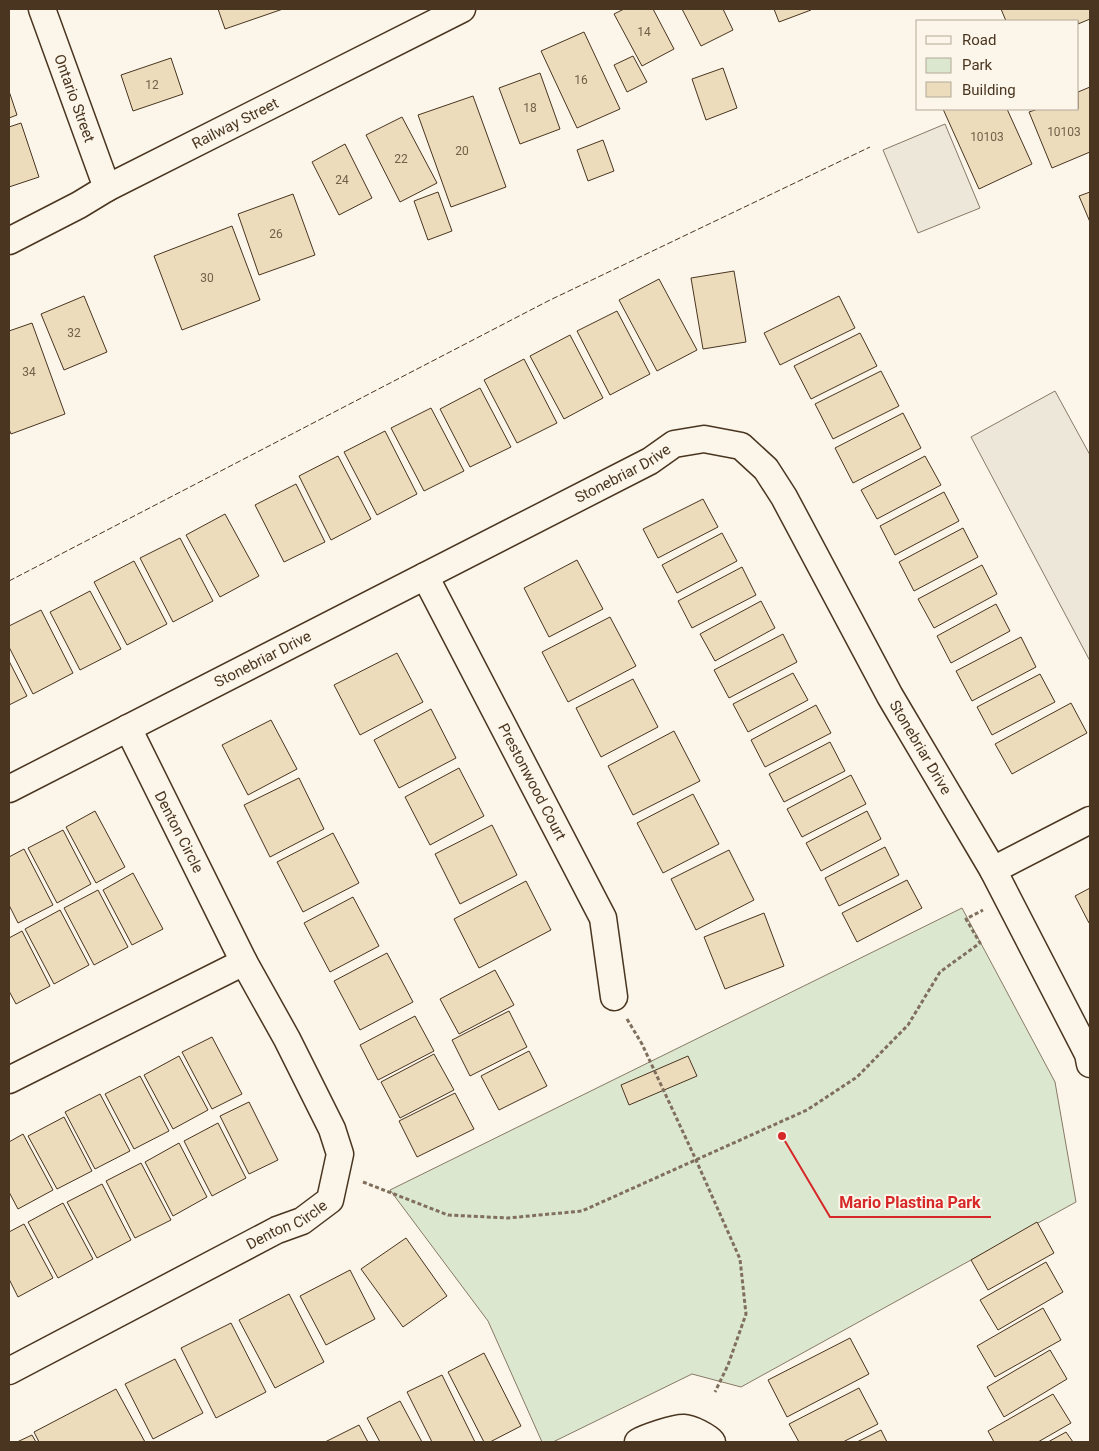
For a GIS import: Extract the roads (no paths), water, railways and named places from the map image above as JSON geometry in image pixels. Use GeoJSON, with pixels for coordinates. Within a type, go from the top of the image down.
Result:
{"type":"FeatureCollection","features":[{"type":"Feature","properties":{"kind":"street","name":"Ontario Street"},"geometry":{"type":"LineString","coordinates":[[42,9],[107,188]]}},
{"type":"Feature","properties":{"kind":"street","name":"Railway Street"},"geometry":{"type":"LineString","coordinates":[[9,241],[79,205],[107,188],[462,9]]}},
{"type":"Feature","properties":{"kind":"street","name":"Stonebriar Drive"},"geometry":{"type":"LineString","coordinates":[[9,790],[650,461],[674,444],[704,439],[741,446],[766,469],[784,497],[890,696],[993,870],[1088,1054],[1090,1064]]}},
{"type":"Feature","properties":{"kind":"street","name":"Prestonwood Court"},"geometry":{"type":"LineString","coordinates":[[426,576],[603,918],[614,997]]}},
{"type":"Feature","properties":{"kind":"street","name":"Denton Circle"},"geometry":{"type":"LineString","coordinates":[[9,1372],[277,1230],[302,1221],[330,1200],[340,1154],[332,1128],[287,1039],[244,962],[128,728]]}},
{"type":"Feature","properties":{"kind":"street"},"geometry":{"type":"LineString","coordinates":[[993,870],[1090,820]]}},
{"type":"Feature","properties":{"kind":"street"},"geometry":{"type":"LineString","coordinates":[[9,1080],[244,962]]}},
{"type":"Feature","properties":{"kind":"street"},"geometry":{"type":"LineString","coordinates":[[638,1442],[684,1428],[708,1438],[712,1442]]}},
{"type":"Feature","properties":{"kind":"place","name":"Mario Plastina Park"},"geometry":{"type":"Point","coordinates":[782,1136]}}]}
